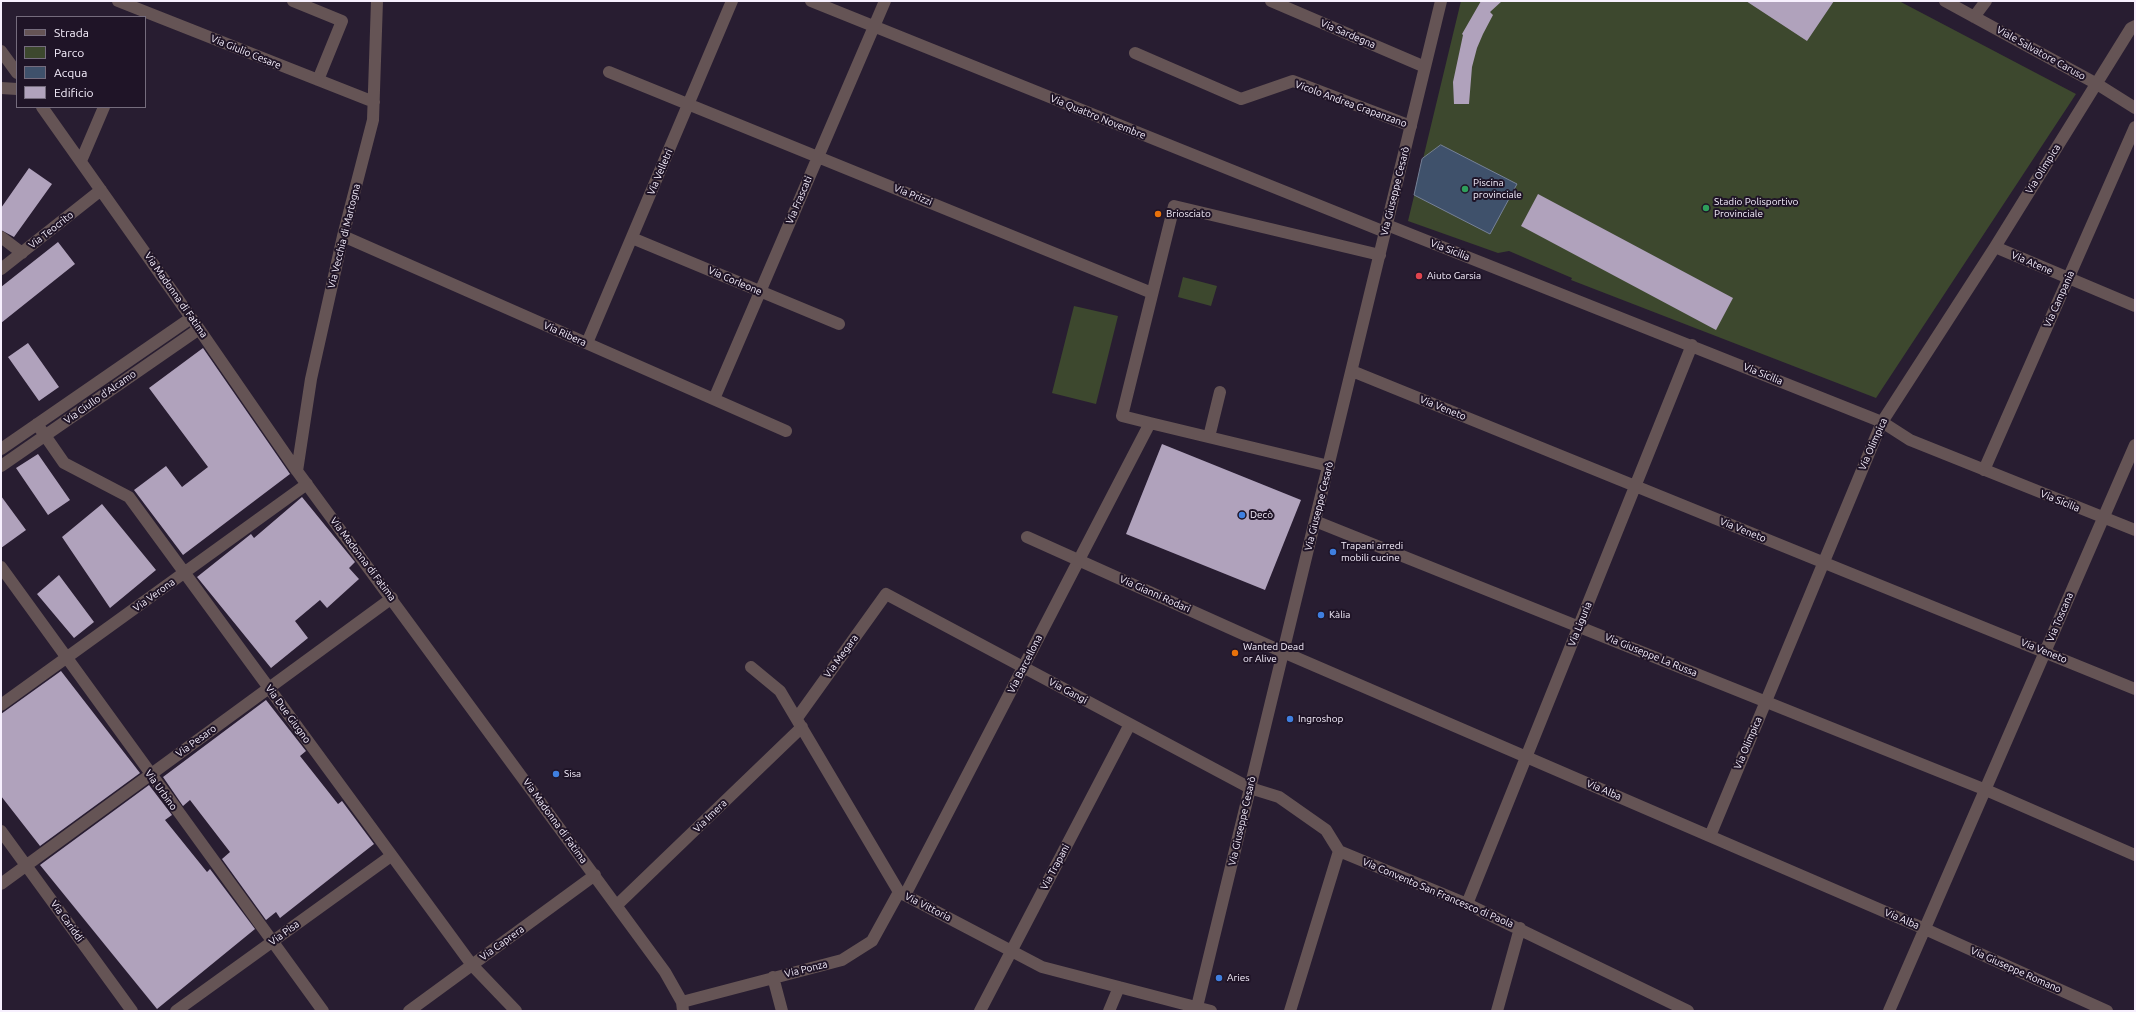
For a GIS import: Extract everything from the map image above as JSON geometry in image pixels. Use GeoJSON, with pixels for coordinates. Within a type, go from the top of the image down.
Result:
{"type":"FeatureCollection","features":[{"type":"Feature","properties":{"kind":"street","name":"Via Giulio Cesare"},"geometry":{"type":"LineString","coordinates":[[118,1],[142,14],[374,102]]}},
{"type":"Feature","properties":{"kind":"street"},"geometry":{"type":"LineString","coordinates":[[293,1],[342,21],[318,80]]}},
{"type":"Feature","properties":{"kind":"street","name":"Via Vecchia di Martogna"},"geometry":{"type":"LineString","coordinates":[[297,470],[311,379],[343,236],[373,120],[377,1]]}},
{"type":"Feature","properties":{"kind":"street","name":"Via Velletri"},"geometry":{"type":"LineString","coordinates":[[587,343],[732,1]]}},
{"type":"Feature","properties":{"kind":"street","name":"Via Quattro Novembre"},"geometry":{"type":"LineString","coordinates":[[811,1],[1386,229]]}},
{"type":"Feature","properties":{"kind":"street","name":"Via Frascati"},"geometry":{"type":"LineString","coordinates":[[714,399],[885,1]]}},
{"type":"Feature","properties":{"kind":"street","name":"Via Sardegna"},"geometry":{"type":"LineString","coordinates":[[1271,1],[1426,67]]}},
{"type":"Feature","properties":{"kind":"street","name":"Via Giuseppe Cesarò"},"geometry":{"type":"LineString","coordinates":[[1197,1009],[1441,1]]}},
{"type":"Feature","properties":{"kind":"street","name":"Viale Salvatore Caruso"},"geometry":{"type":"LineString","coordinates":[[1945,1],[2097,84],[2135,108]]}},
{"type":"Feature","properties":{"kind":"street"},"geometry":{"type":"LineString","coordinates":[[1974,17],[1986,1]]}},
{"type":"Feature","properties":{"kind":"street","name":"Via Olimpica"},"geometry":{"type":"LineString","coordinates":[[1710,836],[1882,422],[1995,247],[2131,28],[2135,26]]}},
{"type":"Feature","properties":{"kind":"street"},"geometry":{"type":"LineString","coordinates":[[1,51],[16,72]]}},
{"type":"Feature","properties":{"kind":"street","name":"Vicolo Andrea Crapanzano"},"geometry":{"type":"LineString","coordinates":[[1136,53],[1241,99],[1293,81],[1411,126]]}},
{"type":"Feature","properties":{"kind":"street","name":"Via Prizzi"},"geometry":{"type":"LineString","coordinates":[[609,72],[1152,293]]}},
{"type":"Feature","properties":{"kind":"street"},"geometry":{"type":"LineString","coordinates":[[1,88],[16,88]]}},
{"type":"Feature","properties":{"kind":"street","name":"Via Madonna di Fatima"},"geometry":{"type":"LineString","coordinates":[[43,108],[307,484],[665,972],[682,1006]]}},
{"type":"Feature","properties":{"kind":"street"},"geometry":{"type":"LineString","coordinates":[[81,161],[104,108]]}},
{"type":"Feature","properties":{"kind":"street","name":"Via Campania"},"geometry":{"type":"LineString","coordinates":[[1984,470],[2135,127]]}},
{"type":"Feature","properties":{"kind":"street","name":"Via Teocrito"},"geometry":{"type":"LineString","coordinates":[[1,269],[101,190]]}},
{"type":"Feature","properties":{"kind":"street"},"geometry":{"type":"LineString","coordinates":[[1329,466],[1209,437],[1147,428],[1122,416],[1174,206],[1380,255]]}},
{"type":"Feature","properties":{"kind":"street","name":"Via Sicilia"},"geometry":{"type":"LineString","coordinates":[[1386,229],[1692,345],[1882,422],[1910,440],[2135,530]]}},
{"type":"Feature","properties":{"kind":"street","name":"Via Ribera"},"geometry":{"type":"LineString","coordinates":[[343,236],[786,431]]}},
{"type":"Feature","properties":{"kind":"street"},"geometry":{"type":"LineString","coordinates":[[1,237],[22,253]]}},
{"type":"Feature","properties":{"kind":"street","name":"Via Corleone"},"geometry":{"type":"LineString","coordinates":[[632,238],[839,324]]}},
{"type":"Feature","properties":{"kind":"street","name":"Via Atene"},"geometry":{"type":"LineString","coordinates":[[1995,247],[2135,306]]}},
{"type":"Feature","properties":{"kind":"street","name":"Via Ciullo d'Alcamo"},"geometry":{"type":"LineString","coordinates":[[1,449],[191,318]]}},
{"type":"Feature","properties":{"kind":"street","name":"Via Ciullo d'Alcamo"},"geometry":{"type":"LineString","coordinates":[[1,466],[199,329]]}},
{"type":"Feature","properties":{"kind":"street","name":"Via Liguria"},"geometry":{"type":"LineString","coordinates":[[1467,904],[1692,345]]}},
{"type":"Feature","properties":{"kind":"street","name":"Via Veneto"},"geometry":{"type":"LineString","coordinates":[[1352,371],[2135,689]]}},
{"type":"Feature","properties":{"kind":"street"},"geometry":{"type":"LineString","coordinates":[[1209,437],[1220,392]]}},
{"type":"Feature","properties":{"kind":"street","name":"Via Due Giugno"},"geometry":{"type":"LineString","coordinates":[[37,424],[64,464],[129,497],[472,965],[516,1011]]}},
{"type":"Feature","properties":{"kind":"street","name":"Via Barcellona"},"geometry":{"type":"LineString","coordinates":[[902,894],[1024,667],[1147,428]]}},
{"type":"Feature","properties":{"kind":"street","name":"Via Toscana"},"geometry":{"type":"LineString","coordinates":[[1889,1011],[1926,929],[2135,445]]}},
{"type":"Feature","properties":{"kind":"street","name":"Via Verona"},"geometry":{"type":"LineString","coordinates":[[1,705],[307,484]]}},
{"type":"Feature","properties":{"kind":"street","name":"Via Giuseppe La Russa"},"geometry":{"type":"LineString","coordinates":[[1315,521],[1986,790],[2135,855]]}},
{"type":"Feature","properties":{"kind":"street","name":"Via Gianni Rodari"},"geometry":{"type":"LineString","coordinates":[[1026,537],[1283,652]]}},
{"type":"Feature","properties":{"kind":"street","name":"Via Urbino"},"geometry":{"type":"LineString","coordinates":[[1,567],[323,1011]]}},
{"type":"Feature","properties":{"kind":"street","name":"Via Gangi"},"geometry":{"type":"LineString","coordinates":[[886,594],[1250,788],[1279,797],[1326,830],[1338,850]]}},
{"type":"Feature","properties":{"kind":"street","name":"Via Megara"},"geometry":{"type":"LineString","coordinates":[[799,723],[886,594]]}},
{"type":"Feature","properties":{"kind":"street","name":"Via Pesaro"},"geometry":{"type":"LineString","coordinates":[[1,884],[392,598]]}},
{"type":"Feature","properties":{"kind":"street","name":"Via Alba"},"geometry":{"type":"LineString","coordinates":[[1283,652],[1926,929]]}},
{"type":"Feature","properties":{"kind":"street","name":"Via Vittoria"},"geometry":{"type":"LineString","coordinates":[[751,667],[780,691],[902,894],[1042,967],[1197,1009],[1212,1011]]}},
{"type":"Feature","properties":{"kind":"street","name":"Via Imera"},"geometry":{"type":"LineString","coordinates":[[617,905],[799,723]]}},
{"type":"Feature","properties":{"kind":"street","name":"Via Trapani"},"geometry":{"type":"LineString","coordinates":[[980,1011],[1130,724]]}},
{"type":"Feature","properties":{"kind":"street","name":"Via Cariddi"},"geometry":{"type":"LineString","coordinates":[[1,830],[132,1011]]}},
{"type":"Feature","properties":{"kind":"street"},"geometry":{"type":"LineString","coordinates":[[1290,1011],[1338,850]]}},
{"type":"Feature","properties":{"kind":"street","name":"Via Convento San Francesco di Paola"},"geometry":{"type":"LineString","coordinates":[[1338,850],[1520,928],[1688,1011]]}},
{"type":"Feature","properties":{"kind":"street","name":"Via Pisa"},"geometry":{"type":"LineString","coordinates":[[176,1011],[391,856]]}},
{"type":"Feature","properties":{"kind":"street","name":"Via Caprera"},"geometry":{"type":"LineString","coordinates":[[409,1011],[595,875]]}},
{"type":"Feature","properties":{"kind":"street","name":"Via Ponza"},"geometry":{"type":"LineString","coordinates":[[682,1006],[773,977],[842,960],[872,941],[902,894]]}},
{"type":"Feature","properties":{"kind":"street"},"geometry":{"type":"LineString","coordinates":[[1497,1011],[1520,928]]}},
{"type":"Feature","properties":{"kind":"street","name":"Via Giuseppe Romano"},"geometry":{"type":"LineString","coordinates":[[1926,929],[2106,1011]]}},
{"type":"Feature","properties":{"kind":"street"},"geometry":{"type":"LineString","coordinates":[[773,977],[782,1011]]}},
{"type":"Feature","properties":{"kind":"street"},"geometry":{"type":"LineString","coordinates":[[1109,1011],[1119,987]]}},
{"type":"Feature","properties":{"kind":"green space","name":"Stadio Polisportivo Provinciale"},"geometry":{"type":"Polygon","coordinates":[[[1461,1],[1899,1],[2076,94],[1876,398],[1571,280],[1572,278],[1509,251],[1498,253],[1408,221],[1461,1]]]}},
{"type":"Feature","properties":{"kind":"green space"},"geometry":{"type":"Polygon","coordinates":[[[1183,277],[1217,286],[1211,306],[1178,297],[1183,277]]]}},
{"type":"Feature","properties":{"kind":"green space"},"geometry":{"type":"Polygon","coordinates":[[[1074,306],[1118,316],[1096,404],[1052,393],[1074,306]]]}},
{"type":"Feature","properties":{"kind":"water","name":"Piscina provinciale"},"geometry":{"type":"Polygon","coordinates":[[[1441,145],[1517,184],[1490,234],[1414,195],[1422,159],[1441,145]]]}},
{"type":"Feature","properties":{"kind":"building"},"geometry":{"type":"Polygon","coordinates":[[[1481,1],[1502,1],[1490,12],[1493,15],[1477,48],[1472,67],[1469,104],[1454,104],[1453,82],[1462,34],[1481,1]]]}},
{"type":"Feature","properties":{"kind":"building"},"geometry":{"type":"Polygon","coordinates":[[[1746,1],[1834,1],[1807,41],[1746,1]]]}},
{"type":"Feature","properties":{"kind":"building"},"geometry":{"type":"Polygon","coordinates":[[[29,168],[52,184],[14,237],[1,230],[1,208],[29,168]]]}},
{"type":"Feature","properties":{"kind":"building"},"geometry":{"type":"Polygon","coordinates":[[[1538,194],[1733,298],[1716,330],[1521,226],[1538,194]]]}},
{"type":"Feature","properties":{"kind":"building"},"geometry":{"type":"Polygon","coordinates":[[[58,242],[75,264],[1,323],[1,287],[58,242]]]}},
{"type":"Feature","properties":{"kind":"building"},"geometry":{"type":"Polygon","coordinates":[[[28,343],[59,387],[39,401],[8,357],[28,343]]]}},
{"type":"Feature","properties":{"kind":"building"},"geometry":{"type":"Polygon","coordinates":[[[203,348],[290,474],[183,555],[134,490],[166,466],[182,487],[208,467],[149,388],[203,348]]]}},
{"type":"Feature","properties":{"kind":"building"},"geometry":{"type":"Polygon","coordinates":[[[1162,444],[1301,500],[1265,590],[1126,534],[1162,444]]]}},
{"type":"Feature","properties":{"kind":"building"},"geometry":{"type":"Polygon","coordinates":[[[38,454],[70,500],[48,515],[16,468],[38,454]]]}},
{"type":"Feature","properties":{"kind":"building"},"geometry":{"type":"Polygon","coordinates":[[[1,496],[26,530],[1,548],[1,496]]]}},
{"type":"Feature","properties":{"kind":"building"},"geometry":{"type":"Polygon","coordinates":[[[302,497],[355,562],[349,568],[359,579],[327,608],[320,600],[295,621],[308,638],[271,668],[197,577],[251,534],[254,538],[302,497]]]}},
{"type":"Feature","properties":{"kind":"building"},"geometry":{"type":"Polygon","coordinates":[[[102,504],[156,570],[110,608],[62,537],[102,504]]]}},
{"type":"Feature","properties":{"kind":"building"},"geometry":{"type":"Polygon","coordinates":[[[59,575],[94,622],[74,638],[37,594],[59,575]]]}},
{"type":"Feature","properties":{"kind":"building"},"geometry":{"type":"Polygon","coordinates":[[[61,671],[140,773],[40,846],[1,796],[1,714],[61,671]]]}},
{"type":"Feature","properties":{"kind":"building"},"geometry":{"type":"Polygon","coordinates":[[[266,700],[306,751],[300,756],[338,804],[342,801],[374,844],[280,918],[276,912],[266,920],[222,859],[230,852],[190,800],[183,806],[163,777],[266,700]]]}},
{"type":"Feature","properties":{"kind":"building"},"geometry":{"type":"Polygon","coordinates":[[[149,785],[172,815],[165,820],[207,872],[210,869],[255,929],[157,1009],[40,865],[149,785]]]}},
{"type":"Feature","properties":{"kind":"place","name":"Piscina provinciale"},"geometry":{"type":"Point","coordinates":[1465,189]}},
{"type":"Feature","properties":{"kind":"place","name":"Stadio Polisportivo Provinciale"},"geometry":{"type":"Point","coordinates":[1706,208]}},
{"type":"Feature","properties":{"kind":"place","name":"Briosciato"},"geometry":{"type":"Point","coordinates":[1158,214]}},
{"type":"Feature","properties":{"kind":"place","name":"Aiuto Garsia"},"geometry":{"type":"Point","coordinates":[1419,276]}},
{"type":"Feature","properties":{"kind":"place","name":"Decò"},"geometry":{"type":"Point","coordinates":[1242,515]}},
{"type":"Feature","properties":{"kind":"place","name":"Trapani arredi mobili cucine"},"geometry":{"type":"Point","coordinates":[1333,552]}},
{"type":"Feature","properties":{"kind":"place","name":"Kàlia"},"geometry":{"type":"Point","coordinates":[1321,615]}},
{"type":"Feature","properties":{"kind":"place","name":"Wanted Dead or Alive"},"geometry":{"type":"Point","coordinates":[1235,653]}},
{"type":"Feature","properties":{"kind":"place","name":"Ingroshop"},"geometry":{"type":"Point","coordinates":[1290,719]}},
{"type":"Feature","properties":{"kind":"place","name":"Sisa"},"geometry":{"type":"Point","coordinates":[556,774]}},
{"type":"Feature","properties":{"kind":"place","name":"Aries"},"geometry":{"type":"Point","coordinates":[1219,978]}}]}
